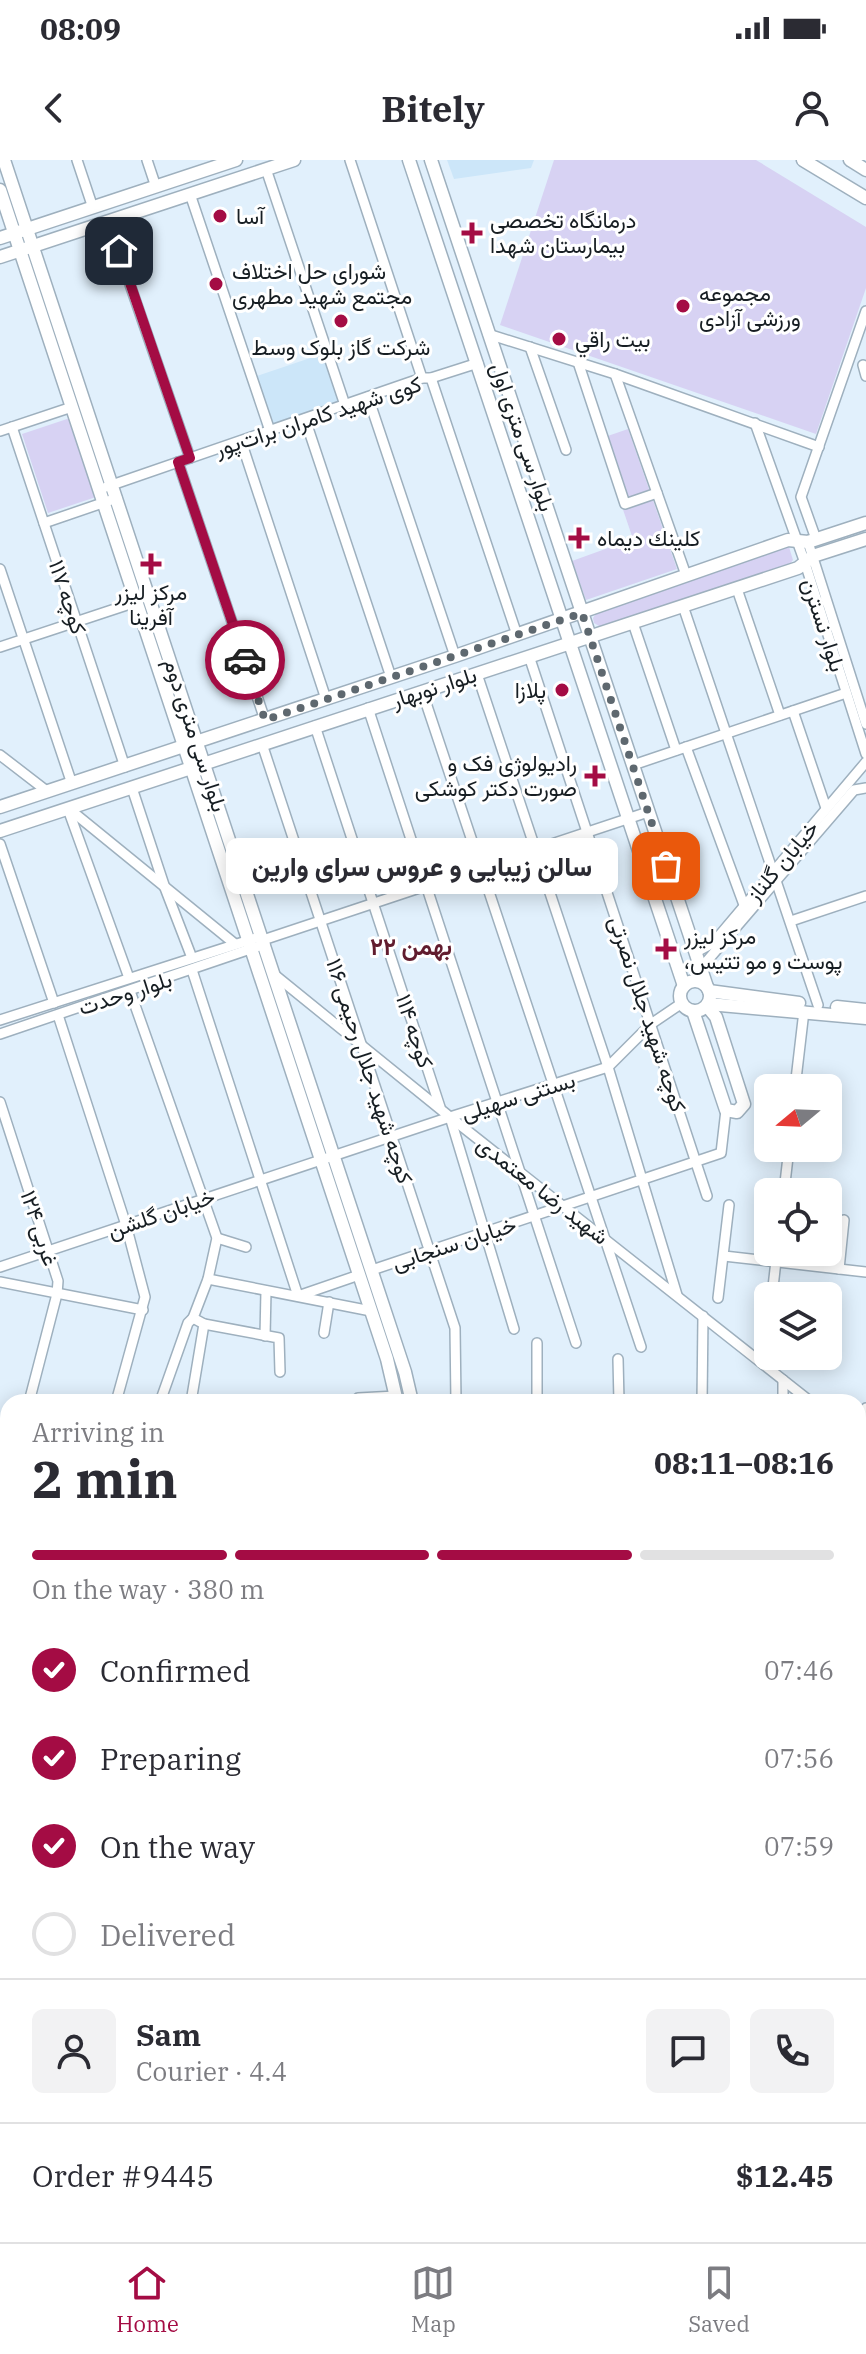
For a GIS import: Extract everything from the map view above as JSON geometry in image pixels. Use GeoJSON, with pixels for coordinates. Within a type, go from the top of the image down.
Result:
{"type":"FeatureCollection","features":[{"type":"Feature","properties":{"kind":"main road","name":"بلوار سی متری دوم"},"geometry":{"type":"LineString","coordinates":[[4,160],[21,231],[72,407],[190,768],[244,945],[321,1160],[396,1394]]}},
{"type":"Feature","properties":{"kind":"main road"},"geometry":{"type":"LineString","coordinates":[[0,238],[219,163],[236,160]]}},
{"type":"Feature","properties":{"kind":"main road"},"geometry":{"type":"LineString","coordinates":[[0,257],[294,160]]}},
{"type":"Feature","properties":{"kind":"main road","name":"بلوار سی متری اول"},"geometry":{"type":"LineString","coordinates":[[409,160],[684,986]]}},
{"type":"Feature","properties":{"kind":"main road","name":"بلوار سی متری اول"},"geometry":{"type":"LineString","coordinates":[[431,160],[744,1104],[737,1112],[726,1110]]}},
{"type":"Feature","properties":{"kind":"main road"},"geometry":{"type":"LineString","coordinates":[[803,160],[866,198]]}},
{"type":"Feature","properties":{"kind":"main road"},"geometry":{"type":"LineString","coordinates":[[850,160],[866,170]]}},
{"type":"Feature","properties":{"kind":"main road","name":"بلوار سی متری دوم"},"geometry":{"type":"LineString","coordinates":[[0,190],[21,231]]}},
{"type":"Feature","properties":{"kind":"main road","name":"بلوار سی متری دوم"},"geometry":{"type":"LineString","coordinates":[[26,248],[113,485],[412,1394]]}},
{"type":"Feature","properties":{"kind":"main road"},"geometry":{"type":"LineString","coordinates":[[470,339],[488,334]]}},
{"type":"Feature","properties":{"kind":"main road"},"geometry":{"type":"LineString","coordinates":[[478,363],[496,357]]}},
{"type":"Feature","properties":{"kind":"main road","name":"بلوار نوبهار"},"geometry":{"type":"LineString","coordinates":[[0,807],[582,613],[788,540],[807,541],[866,523]]}},
{"type":"Feature","properties":{"kind":"main road","name":"بلوار نوبهار"},"geometry":{"type":"LineString","coordinates":[[0,831],[737,589],[798,568],[809,560],[866,539]]}},
{"type":"Feature","properties":{"kind":"main road"},"geometry":{"type":"LineString","coordinates":[[726,1110],[693,1011],[682,1003],[680,994],[684,986],[693,981],[708,997],[866,1018]]}},
{"type":"Feature","properties":{"kind":"main road"},"geometry":{"type":"LineString","coordinates":[[693,1011],[708,997],[866,1010]]}},
{"type":"Feature","properties":{"kind":"main road"},"geometry":{"type":"LineString","coordinates":[[258,2242],[274,2242]]}},
{"type":"Feature","properties":{"kind":"street"},"geometry":{"type":"LineString","coordinates":[[77,160],[93,208]]}},
{"type":"Feature","properties":{"kind":"street"},"geometry":{"type":"LineString","coordinates":[[147,160],[156,187]]}},
{"type":"Feature","properties":{"kind":"street"},"geometry":{"type":"LineString","coordinates":[[350,160],[517,635]]}},
{"type":"Feature","properties":{"kind":"street"},"geometry":{"type":"LineString","coordinates":[[266,169],[345,405]]}},
{"type":"Feature","properties":{"kind":"street"},"geometry":{"type":"LineString","coordinates":[[190,194],[270,431]]}},
{"type":"Feature","properties":{"kind":"street"},"geometry":{"type":"LineString","coordinates":[[108,221],[190,458]]}},
{"type":"Feature","properties":{"kind":"street"},"geometry":{"type":"LineString","coordinates":[[807,541],[801,497],[866,311]]}},
{"type":"Feature","properties":{"kind":"street"},"geometry":{"type":"LineString","coordinates":[[488,334],[615,374],[819,447]]}},
{"type":"Feature","properties":{"kind":"street"},"geometry":{"type":"LineString","coordinates":[[530,347],[566,450]]}},
{"type":"Feature","properties":{"kind":"street"},"geometry":{"type":"LineString","coordinates":[[578,362],[625,504],[657,493]]}},
{"type":"Feature","properties":{"kind":"street","name":"کوی شهید کامران برات‌پور"},"geometry":{"type":"LineString","coordinates":[[101,496],[113,485],[178,462],[478,363]]}},
{"type":"Feature","properties":{"kind":"street"},"geometry":{"type":"LineString","coordinates":[[615,374],[686,575]]}},
{"type":"Feature","properties":{"kind":"street"},"geometry":{"type":"LineString","coordinates":[[368,397],[455,656]]}},
{"type":"Feature","properties":{"kind":"street"},"geometry":{"type":"LineString","coordinates":[[0,431],[72,407]]}},
{"type":"Feature","properties":{"kind":"street"},"geometry":{"type":"LineString","coordinates":[[305,419],[391,677]]}},
{"type":"Feature","properties":{"kind":"street"},"geometry":{"type":"LineString","coordinates":[[755,423],[784,503],[807,541]]}},
{"type":"Feature","properties":{"kind":"street","name":"کوچه ۱۱۷"},"geometry":{"type":"LineString","coordinates":[[12,427],[125,767]]}},
{"type":"Feature","properties":{"kind":"street"},"geometry":{"type":"LineString","coordinates":[[241,441],[326,699]]}},
{"type":"Feature","properties":{"kind":"street"},"geometry":{"type":"LineString","coordinates":[[178,462],[265,720]]}},
{"type":"Feature","properties":{"kind":"street"},"geometry":{"type":"LineString","coordinates":[[44,523],[101,496],[117,498]]}},
{"type":"Feature","properties":{"kind":"street"},"geometry":{"type":"LineString","coordinates":[[784,503],[801,497]]}},
{"type":"Feature","properties":{"kind":"street","name":"بلوار نسترن"},"geometry":{"type":"LineString","coordinates":[[807,541],[809,560],[866,754]]}},
{"type":"Feature","properties":{"kind":"street","name":"بلوار نسترن"},"geometry":{"type":"LineString","coordinates":[[809,560],[866,724]]}},
{"type":"Feature","properties":{"kind":"street"},"geometry":{"type":"LineString","coordinates":[[0,569],[72,784]]}},
{"type":"Feature","properties":{"kind":"street"},"geometry":{"type":"LineString","coordinates":[[737,589],[780,715]]}},
{"type":"Feature","properties":{"kind":"street"},"geometry":{"type":"LineString","coordinates":[[0,647],[136,602]]}},
{"type":"Feature","properties":{"kind":"street"},"geometry":{"type":"LineString","coordinates":[[683,606],[818,1005]]}},
{"type":"Feature","properties":{"kind":"street"},"geometry":{"type":"LineString","coordinates":[[633,623],[744,905]]}},
{"type":"Feature","properties":{"kind":"street","name":"کوچه شهید جلال نصرتی"},"geometry":{"type":"LineString","coordinates":[[529,656],[707,1196]]}},
{"type":"Feature","properties":{"kind":"street"},"geometry":{"type":"LineString","coordinates":[[477,674],[608,1067],[677,1295]]}},
{"type":"Feature","properties":{"kind":"street"},"geometry":{"type":"LineString","coordinates":[[422,691],[641,1347]]}},
{"type":"Feature","properties":{"kind":"street"},"geometry":{"type":"LineString","coordinates":[[633,765],[846,693]]}},
{"type":"Feature","properties":{"kind":"street"},"geometry":{"type":"LineString","coordinates":[[368,708],[576,1343]]}},
{"type":"Feature","properties":{"kind":"street"},"geometry":{"type":"LineString","coordinates":[[793,711],[826,808]]}},
{"type":"Feature","properties":{"kind":"street","name":"کوچه ۱۱۴"},"geometry":{"type":"LineString","coordinates":[[315,726],[440,1108]]}},
{"type":"Feature","properties":{"kind":"street","name":"کوچه شهید جلال رحیمی ۱۱۶"},"geometry":{"type":"LineString","coordinates":[[262,744],[455,1328],[456,1394]]}},
{"type":"Feature","properties":{"kind":"street"},"geometry":{"type":"LineString","coordinates":[[1,754],[48,792]]}},
{"type":"Feature","properties":{"kind":"street","name":"خیابان گلناز"},"geometry":{"type":"LineString","coordinates":[[693,946],[700,950],[707,947],[728,931],[744,905],[776,875],[826,808],[866,762]]}},
{"type":"Feature","properties":{"kind":"street"},"geometry":{"type":"LineString","coordinates":[[132,788],[192,958]]}},
{"type":"Feature","properties":{"kind":"street","name":"خیابان گلناز"},"geometry":{"type":"LineString","coordinates":[[701,968],[776,875],[854,790],[866,788]]}},
{"type":"Feature","properties":{"kind":"street"},"geometry":{"type":"LineString","coordinates":[[68,808],[165,888],[244,945],[648,812]]}},
{"type":"Feature","properties":{"kind":"street"},"geometry":{"type":"LineString","coordinates":[[68,808],[129,978]]}},
{"type":"Feature","properties":{"kind":"street"},"geometry":{"type":"LineString","coordinates":[[0,844],[54,1003]]}},
{"type":"Feature","properties":{"kind":"street"},"geometry":{"type":"LineString","coordinates":[[791,921],[866,896]]}},
{"type":"Feature","properties":{"kind":"street","name":"بلوار وحدت"},"geometry":{"type":"LineString","coordinates":[[0,1020],[192,958],[244,945]]}},
{"type":"Feature","properties":{"kind":"street","name":"بلوار وحدت"},"geometry":{"type":"LineString","coordinates":[[0,1034],[192,970],[244,945]]}},
{"type":"Feature","properties":{"kind":"street"},"geometry":{"type":"LineString","coordinates":[[192,970],[298,1296]]}},
{"type":"Feature","properties":{"kind":"street","name":"شهید رضا معتمدی"},"geometry":{"type":"LineString","coordinates":[[276,976],[754,1356]]}},
{"type":"Feature","properties":{"kind":"street"},"geometry":{"type":"LineString","coordinates":[[130,991],[217,1238],[208,1279],[193,1318],[188,1323],[163,1394]]}},
{"type":"Feature","properties":{"kind":"street","name":"بستنی سهیلی"},"geometry":{"type":"LineString","coordinates":[[321,1160],[608,1067],[651,1024],[682,1003]]}},
{"type":"Feature","properties":{"kind":"street"},"geometry":{"type":"LineString","coordinates":[[797,1074],[804,1011]]}},
{"type":"Feature","properties":{"kind":"street"},"geometry":{"type":"LineString","coordinates":[[58,1015],[126,1225],[145,1297],[118,1394]]}},
{"type":"Feature","properties":{"kind":"street","name":"۱۲۴ غربی"},"geometry":{"type":"LineString","coordinates":[[0,1102],[58,1281],[31,1394]]}},
{"type":"Feature","properties":{"kind":"street","name":"خیابان سنجابی"},"geometry":{"type":"LineString","coordinates":[[372,1270],[721,1153],[726,1110]]}},
{"type":"Feature","properties":{"kind":"street"},"geometry":{"type":"LineString","coordinates":[[450,1117],[514,1329]]}},
{"type":"Feature","properties":{"kind":"street","name":"خیابان گلشن"},"geometry":{"type":"LineString","coordinates":[[0,1267],[321,1160]]}},
{"type":"Feature","properties":{"kind":"street"},"geometry":{"type":"LineString","coordinates":[[718,1298],[729,1205]]}},
{"type":"Feature","properties":{"kind":"street"},"geometry":{"type":"LineString","coordinates":[[839,1269],[844,1220]]}},
{"type":"Feature","properties":{"kind":"street"},"geometry":{"type":"LineString","coordinates":[[217,1238],[246,1247]]}},
{"type":"Feature","properties":{"kind":"street"},"geometry":{"type":"LineString","coordinates":[[724,1256],[754,1257]]}},
{"type":"Feature","properties":{"kind":"street"},"geometry":{"type":"LineString","coordinates":[[823,1266],[866,1272]]}},
{"type":"Feature","properties":{"kind":"street"},"geometry":{"type":"LineString","coordinates":[[298,1296],[359,1275]]}},
{"type":"Feature","properties":{"kind":"street"},"geometry":{"type":"LineString","coordinates":[[208,1279],[371,1311]]}},
{"type":"Feature","properties":{"kind":"street"},"geometry":{"type":"LineString","coordinates":[[0,1282],[143,1310]]}},
{"type":"Feature","properties":{"kind":"street"},"geometry":{"type":"LineString","coordinates":[[265,1336],[266,1291]]}},
{"type":"Feature","properties":{"kind":"street"},"geometry":{"type":"LineString","coordinates":[[324,1333],[329,1302]]}},
{"type":"Feature","properties":{"kind":"street"},"geometry":{"type":"LineString","coordinates":[[702,1394],[703,1316]]}},
{"type":"Feature","properties":{"kind":"street"},"geometry":{"type":"LineString","coordinates":[[193,1318],[204,1324],[279,1338],[280,1372]]}},
{"type":"Feature","properties":{"kind":"street"},"geometry":{"type":"LineString","coordinates":[[192,1394],[204,1324]]}},
{"type":"Feature","properties":{"kind":"street"},"geometry":{"type":"LineString","coordinates":[[537,1343],[537,1394]]}},
{"type":"Feature","properties":{"kind":"street"},"geometry":{"type":"LineString","coordinates":[[618,1359],[619,1394]]}},
{"type":"Feature","properties":{"kind":"street","name":"شهید رضا معتمدی"},"geometry":{"type":"LineString","coordinates":[[771,1370],[801,1394]]}},
{"type":"Feature","properties":{"kind":"street"},"geometry":{"type":"LineString","coordinates":[[783,1380],[783,1394]]}},
{"type":"Feature","properties":{"kind":"shaded area"},"geometry":{"type":"Polygon","coordinates":[[[447,160],[534,160],[531,168],[454,179],[447,160]]]}},
{"type":"Feature","properties":{"kind":"shaded area","name":"مجموعه ورزشی آزادی"},"geometry":{"type":"Polygon","coordinates":[[[554,160],[756,160],[866,227],[866,288],[816,434],[500,325],[554,160]]]}},
{"type":"Feature","properties":{"kind":"shaded area"},"geometry":{"type":"Polygon","coordinates":[[[325,353],[341,402],[271,425],[254,377],[325,353]]]}},
{"type":"Feature","properties":{"kind":"shaded area"},"geometry":{"type":"Polygon","coordinates":[[[70,418],[96,497],[48,513],[22,434],[70,418]]]}},
{"type":"Feature","properties":{"kind":"shaded area"},"geometry":{"type":"Polygon","coordinates":[[[628,429],[677,569],[586,600],[572,561],[633,539],[599,439],[628,429]]]}},
{"type":"Feature","properties":{"kind":"shaded area"},"geometry":{"type":"Polygon","coordinates":[[[784,545],[789,547],[793,560],[790,564],[604,629],[594,623],[593,618],[598,611],[784,545]]]}},
{"type":"Feature","properties":{"kind":"way so far"},"geometry":{"type":"LineString","coordinates":[[245,660],[265,720],[582,613],[666,866]]}},
{"type":"Feature","properties":{"kind":"place","name":"آسا"},"geometry":{"type":"Point","coordinates":[220,216]}},
{"type":"Feature","properties":{"kind":"place","name":"درمانگاه تخصصی بیمارستان شهدا"},"geometry":{"type":"Point","coordinates":[472,233]}},
{"type":"Feature","properties":{"kind":"place","name":"شورای حل اختلاف مجتمع شهید مطهری"},"geometry":{"type":"Point","coordinates":[216,284]}},
{"type":"Feature","properties":{"kind":"place","name":"مجموعه ورزشی آزادی"},"geometry":{"type":"Point","coordinates":[683,306]}},
{"type":"Feature","properties":{"kind":"place","name":"شرکت گاز بلوک وسط"},"geometry":{"type":"Point","coordinates":[341,321]}},
{"type":"Feature","properties":{"kind":"place","name":"بيت راقي"},"geometry":{"type":"Point","coordinates":[559,339]}},
{"type":"Feature","properties":{"kind":"place","name":"كلينك ديماه"},"geometry":{"type":"Point","coordinates":[579,538]}},
{"type":"Feature","properties":{"kind":"place","name":"مرکز لیزر آفرینا"},"geometry":{"type":"Point","coordinates":[151,564]}},
{"type":"Feature","properties":{"kind":"place","name":"پلازا"},"geometry":{"type":"Point","coordinates":[562,690]}},
{"type":"Feature","properties":{"kind":"place","name":"رادیولوژی فک و صورت دکتر کوشکی"},"geometry":{"type":"Point","coordinates":[595,776]}},
{"type":"Feature","properties":{"kind":"place","name":"سالن زیبایی‌ و عروس سرای وارین"},"geometry":{"type":"Point","coordinates":[666,866]}},
{"type":"Feature","properties":{"kind":"place","name":"مرکز لیزر ،پوست و مو تتیس"},"geometry":{"type":"Point","coordinates":[666,949]}},
{"type":"Feature","properties":{"kind":"district","name":"۲۲ بهمن"},"geometry":{"type":"Point","coordinates":[411,947]}},
{"type":"Feature","properties":{"kind":"route"},"geometry":{"type":"LineString","coordinates":[[119,251],[190,458],[178,462],[245,660]]}}]}
